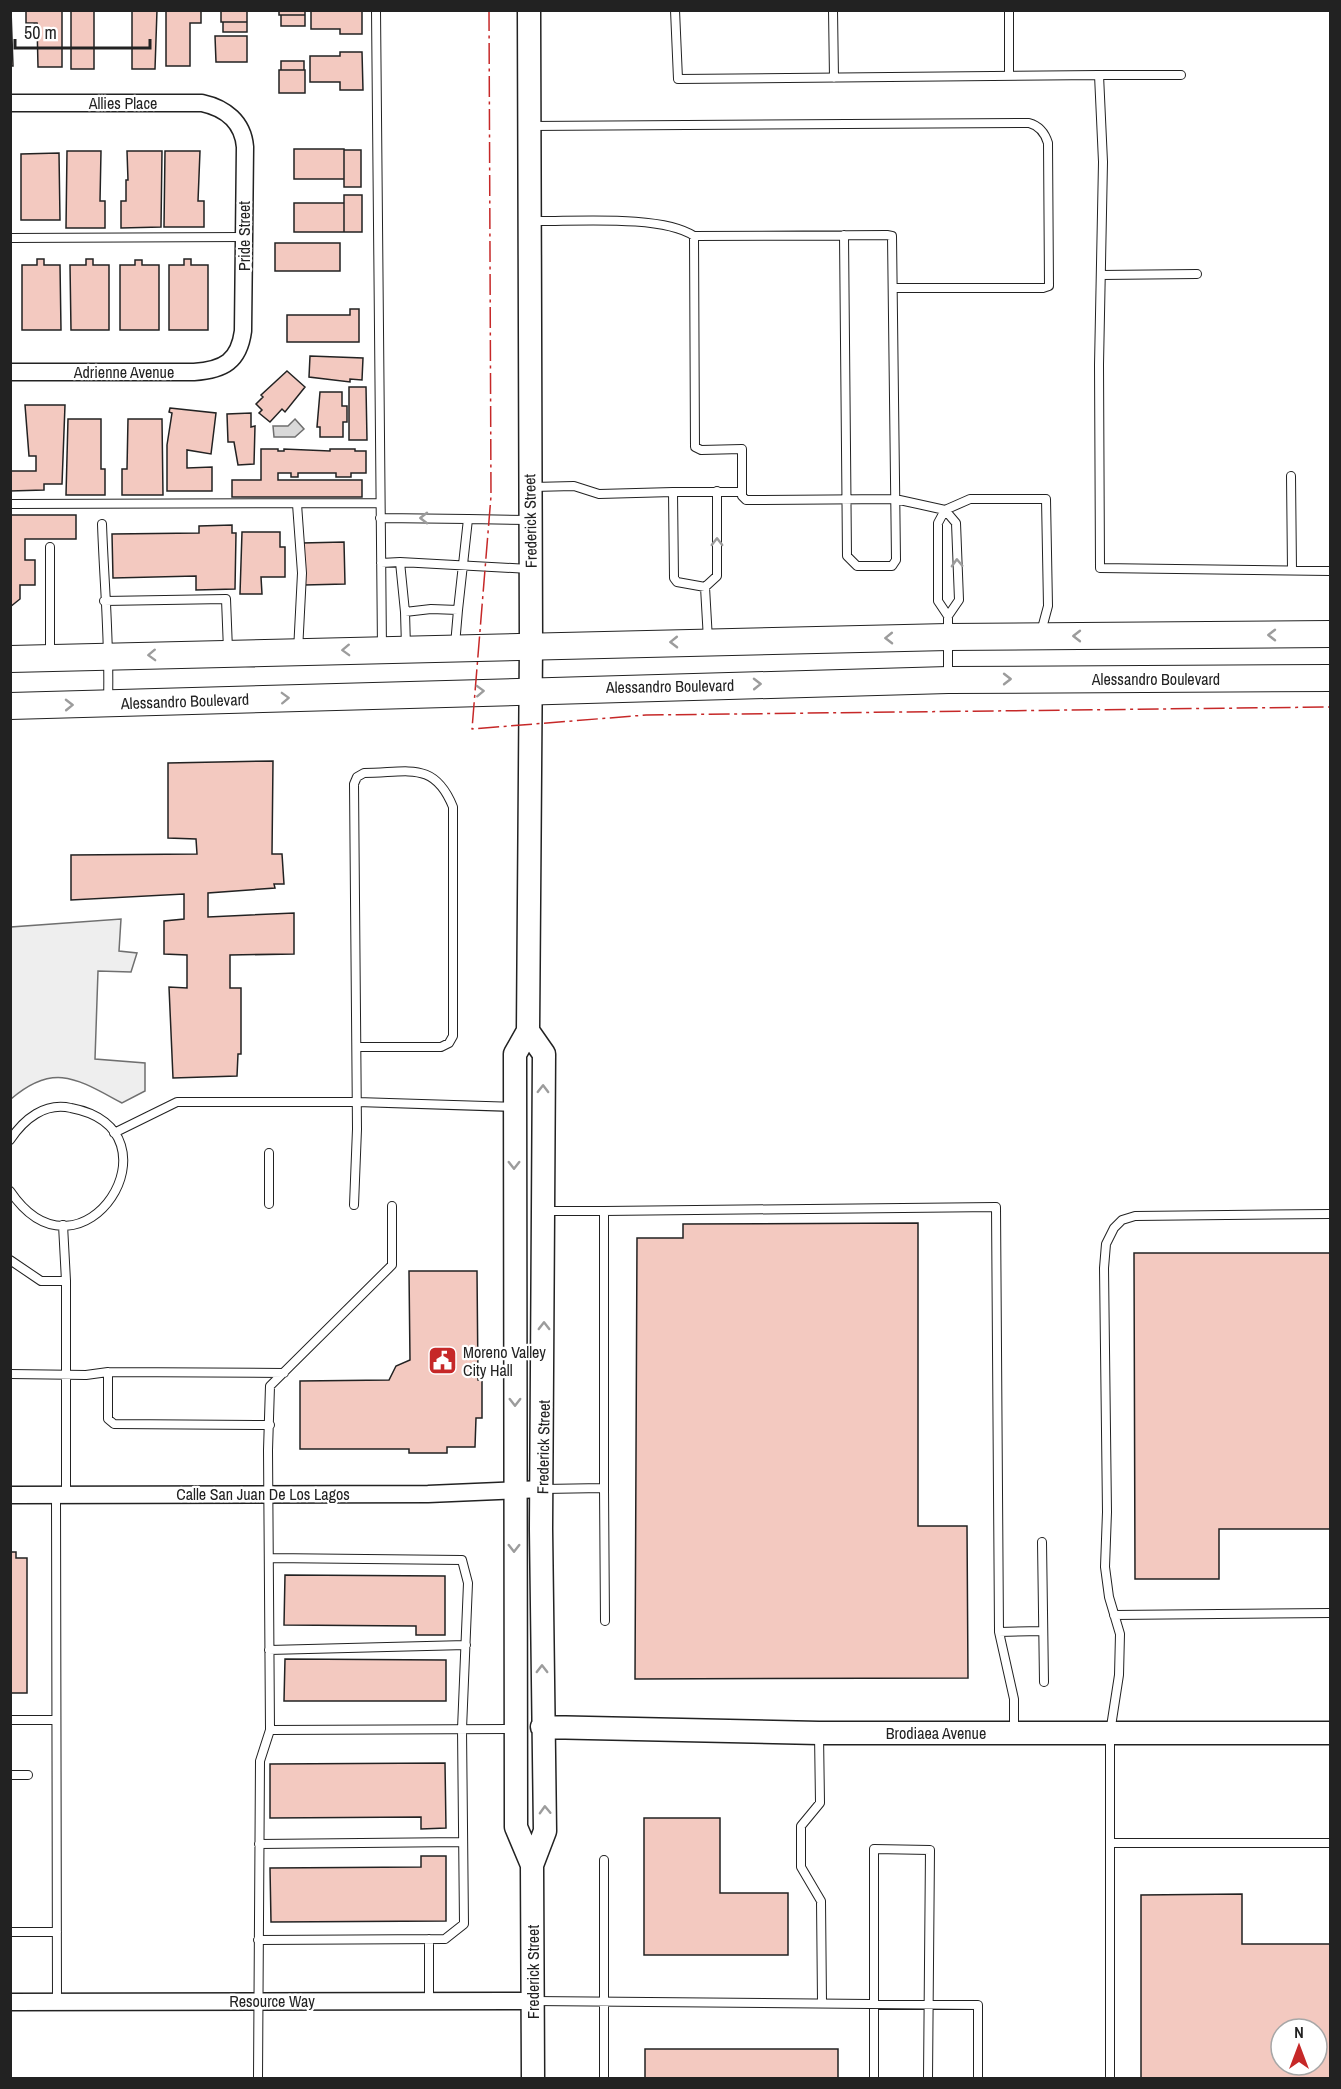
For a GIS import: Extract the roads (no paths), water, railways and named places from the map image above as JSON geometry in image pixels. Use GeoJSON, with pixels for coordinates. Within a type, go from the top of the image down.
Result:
{"type":"FeatureCollection","features":[{"type":"Feature","properties":{"kind":"main road","name":"Frederick Street"},"geometry":{"type":"LineString","coordinates":[[529,10],[531,644],[528,1031],[515,1054],[514,1107],[515,1729],[516,1827],[532,1865]]}},
{"type":"Feature","properties":{"kind":"main road"},"geometry":{"type":"LineString","coordinates":[[10,659],[708,641],[948,626],[1040,637],[1330,634]]}},
{"type":"Feature","properties":{"kind":"main road","name":"Alessandro Boulevard"},"geometry":{"type":"LineString","coordinates":[[10,706],[948,680],[1330,678]]}},
{"type":"Feature","properties":{"kind":"main road","name":"Frederick Street"},"geometry":{"type":"LineString","coordinates":[[528,1031],[544,1054],[542,1727],[545,1831],[532,1865],[533,2079]]}},
{"type":"Feature","properties":{"kind":"main road"},"geometry":{"type":"LineString","coordinates":[[514,1107],[528,1122],[531,1267],[535,1284],[544,1291]]}},
{"type":"Feature","properties":{"kind":"main road","name":"Brodiaea Avenue"},"geometry":{"type":"LineString","coordinates":[[542,1727],[819,1733],[1330,1733]]}},
{"type":"Feature","properties":{"kind":"street","name":"Allies Place"},"geometry":{"type":"LineString","coordinates":[[10,104],[196,103],[216,107],[231,117]]}},
{"type":"Feature","properties":{"kind":"street","name":"Pride Street"},"geometry":{"type":"LineString","coordinates":[[231,117],[244,139],[243,331],[234,358]]}},
{"type":"Feature","properties":{"kind":"street","name":"Adrienne Avenue"},"geometry":{"type":"LineString","coordinates":[[10,372],[194,372],[220,368],[234,358]]}},
{"type":"Feature","properties":{"kind":"street","name":"Calle San Juan De Los Lagos"},"geometry":{"type":"LineString","coordinates":[[10,1495],[428,1494],[542,1489]]}},
{"type":"Feature","properties":{"kind":"street","name":"Resource Way"},"geometry":{"type":"LineString","coordinates":[[10,2002],[533,2001]]}},
{"type":"Feature","properties":{"kind":"lane"},"geometry":{"type":"LineString","coordinates":[[376,10],[381,563],[394,648]]}},
{"type":"Feature","properties":{"kind":"lane"},"geometry":{"type":"LineString","coordinates":[[675,10],[678,80],[1181,75]]}},
{"type":"Feature","properties":{"kind":"lane"},"geometry":{"type":"LineString","coordinates":[[833,10],[834,78]]}},
{"type":"Feature","properties":{"kind":"lane"},"geometry":{"type":"LineString","coordinates":[[1009,10],[1009,76]]}},
{"type":"Feature","properties":{"kind":"lane"},"geometry":{"type":"LineString","coordinates":[[1099,75],[1103,162],[1100,568],[1330,571]]}},
{"type":"Feature","properties":{"kind":"lane"},"geometry":{"type":"LineString","coordinates":[[529,126],[1017,123],[1037,125],[1045,134],[1048,143],[1049,286],[1043,288],[894,288]]}},
{"type":"Feature","properties":{"kind":"lane"},"geometry":{"type":"LineString","coordinates":[[529,221],[630,222],[682,228],[694,236],[844,235],[892,236],[896,560],[892,566],[857,566],[847,556],[844,235]]}},
{"type":"Feature","properties":{"kind":"lane"},"geometry":{"type":"LineString","coordinates":[[694,236],[694,443],[701,450],[742,449],[742,492],[746,500],[895,499],[945,510],[970,499],[1046,500],[1048,606],[1040,637]]}},
{"type":"Feature","properties":{"kind":"lane"},"geometry":{"type":"LineString","coordinates":[[10,238],[244,237]]}},
{"type":"Feature","properties":{"kind":"lane"},"geometry":{"type":"LineString","coordinates":[[1101,275],[1197,274]]}},
{"type":"Feature","properties":{"kind":"lane"},"geometry":{"type":"LineString","coordinates":[[1292,476],[1292,570]]}},
{"type":"Feature","properties":{"kind":"lane"},"geometry":{"type":"LineString","coordinates":[[529,487],[574,486],[599,494],[742,492]]}},
{"type":"Feature","properties":{"kind":"lane"},"geometry":{"type":"LineString","coordinates":[[705,587],[717,576],[717,491]]}},
{"type":"Feature","properties":{"kind":"lane"},"geometry":{"type":"LineString","coordinates":[[673,492],[674,579],[677,582],[705,587]]}},
{"type":"Feature","properties":{"kind":"lane"},"geometry":{"type":"LineString","coordinates":[[10,504],[380,503]]}},
{"type":"Feature","properties":{"kind":"lane"},"geometry":{"type":"LineString","coordinates":[[297,504],[302,573],[297,651]]}},
{"type":"Feature","properties":{"kind":"lane"},"geometry":{"type":"LineString","coordinates":[[945,510],[938,523],[938,602],[948,626],[948,680]]}},
{"type":"Feature","properties":{"kind":"lane"},"geometry":{"type":"LineString","coordinates":[[945,510],[956,523],[959,600],[948,626]]}},
{"type":"Feature","properties":{"kind":"lane"},"geometry":{"type":"LineString","coordinates":[[380,518],[530,520]]}},
{"type":"Feature","properties":{"kind":"lane"},"geometry":{"type":"LineString","coordinates":[[455,646],[468,519]]}},
{"type":"Feature","properties":{"kind":"lane"},"geometry":{"type":"LineString","coordinates":[[102,524],[104,602],[109,656],[108,704]]}},
{"type":"Feature","properties":{"kind":"lane"},"geometry":{"type":"LineString","coordinates":[[50,548],[50,658]]}},
{"type":"Feature","properties":{"kind":"lane"},"geometry":{"type":"LineString","coordinates":[[394,648],[405,612],[400,562]]}},
{"type":"Feature","properties":{"kind":"lane"},"geometry":{"type":"LineString","coordinates":[[381,563],[530,569]]}},
{"type":"Feature","properties":{"kind":"lane"},"geometry":{"type":"LineString","coordinates":[[705,587],[708,641]]}},
{"type":"Feature","properties":{"kind":"lane"},"geometry":{"type":"LineString","coordinates":[[104,602],[226,599],[228,653]]}},
{"type":"Feature","properties":{"kind":"lane"},"geometry":{"type":"LineString","coordinates":[[405,612],[431,609],[458,610]]}},
{"type":"Feature","properties":{"kind":"lane"},"geometry":{"type":"LineString","coordinates":[[354,1204],[357,1047],[354,784],[357,777],[364,773],[428,773],[444,786],[453,807],[453,1036],[449,1043],[441,1047],[357,1047]]}},
{"type":"Feature","properties":{"kind":"lane"},"geometry":{"type":"LineString","coordinates":[[114,1133],[177,1102],[357,1102],[514,1107]]}},
{"type":"Feature","properties":{"kind":"lane"},"geometry":{"type":"LineString","coordinates":[[10,1140],[21,1124],[41,1111],[64,1106],[87,1111],[106,1124],[114,1133],[119,1143],[124,1166],[119,1188],[106,1208],[87,1221],[63,1225],[41,1221],[22,1208],[10,1191]]}},
{"type":"Feature","properties":{"kind":"lane"},"geometry":{"type":"LineString","coordinates":[[269,1153],[269,1204]]}},
{"type":"Feature","properties":{"kind":"lane"},"geometry":{"type":"LineString","coordinates":[[258,2079],[260,1761],[270,1730],[268,1494],[270,1386],[392,1265],[392,1206]]}},
{"type":"Feature","properties":{"kind":"lane"},"geometry":{"type":"LineString","coordinates":[[543,1210],[996,1207],[999,1632],[1014,1699],[1014,1733]]}},
{"type":"Feature","properties":{"kind":"lane"},"geometry":{"type":"LineString","coordinates":[[604,1211],[605,1621]]}},
{"type":"Feature","properties":{"kind":"lane"},"geometry":{"type":"LineString","coordinates":[[1110,2079],[1110,1733],[1119,1675],[1120,1634],[1105,1567],[1107,1512],[1103,1309],[1106,1245],[1114,1228],[1122,1220],[1135,1216],[1330,1214]]}},
{"type":"Feature","properties":{"kind":"lane"},"geometry":{"type":"LineString","coordinates":[[57,2002],[56,1720],[66,1281],[63,1225]]}},
{"type":"Feature","properties":{"kind":"lane"},"geometry":{"type":"LineString","coordinates":[[10,1260],[41,1281],[66,1281]]}},
{"type":"Feature","properties":{"kind":"lane"},"geometry":{"type":"LineString","coordinates":[[108,1372],[108,1419],[114,1424],[270,1425]]}},
{"type":"Feature","properties":{"kind":"lane"},"geometry":{"type":"LineString","coordinates":[[10,1374],[284,1373]]}},
{"type":"Feature","properties":{"kind":"lane"},"geometry":{"type":"LineString","coordinates":[[542,1489],[604,1488]]}},
{"type":"Feature","properties":{"kind":"lane"},"geometry":{"type":"LineString","coordinates":[[1042,1542],[1044,1682]]}},
{"type":"Feature","properties":{"kind":"lane"},"geometry":{"type":"LineString","coordinates":[[258,1940],[445,1939],[464,1924],[462,1729],[468,1583],[462,1560],[269,1558]]}},
{"type":"Feature","properties":{"kind":"lane"},"geometry":{"type":"LineString","coordinates":[[1114,1615],[1330,1612]]}},
{"type":"Feature","properties":{"kind":"lane"},"geometry":{"type":"LineString","coordinates":[[999,1632],[1043,1631]]}},
{"type":"Feature","properties":{"kind":"lane"},"geometry":{"type":"LineString","coordinates":[[269,1650],[465,1645]]}},
{"type":"Feature","properties":{"kind":"lane"},"geometry":{"type":"LineString","coordinates":[[10,1720],[56,1720]]}},
{"type":"Feature","properties":{"kind":"lane"},"geometry":{"type":"LineString","coordinates":[[270,1730],[515,1729]]}},
{"type":"Feature","properties":{"kind":"lane"},"geometry":{"type":"LineString","coordinates":[[819,1733],[820,1803],[801,1826],[801,1867],[821,1901],[822,2002]]}},
{"type":"Feature","properties":{"kind":"lane"},"geometry":{"type":"LineString","coordinates":[[10,1775],[28,1775]]}},
{"type":"Feature","properties":{"kind":"lane"},"geometry":{"type":"LineString","coordinates":[[260,1844],[463,1842]]}},
{"type":"Feature","properties":{"kind":"lane"},"geometry":{"type":"LineString","coordinates":[[1110,1843],[1330,1843]]}},
{"type":"Feature","properties":{"kind":"lane"},"geometry":{"type":"LineString","coordinates":[[874,2079],[874,1849],[930,1850],[928,2079]]}},
{"type":"Feature","properties":{"kind":"lane"},"geometry":{"type":"LineString","coordinates":[[604,1860],[604,2079]]}},
{"type":"Feature","properties":{"kind":"lane"},"geometry":{"type":"LineString","coordinates":[[10,1932],[57,1932]]}},
{"type":"Feature","properties":{"kind":"lane"},"geometry":{"type":"LineString","coordinates":[[429,1939],[429,2001]]}},
{"type":"Feature","properties":{"kind":"lane"},"geometry":{"type":"LineString","coordinates":[[533,2001],[928,2002],[978,2005],[978,2079]]}},
{"type":"Feature","properties":{"kind":"place","name":"Moreno Valley City Hall"},"geometry":{"type":"Point","coordinates":[442,1361]}}]}
